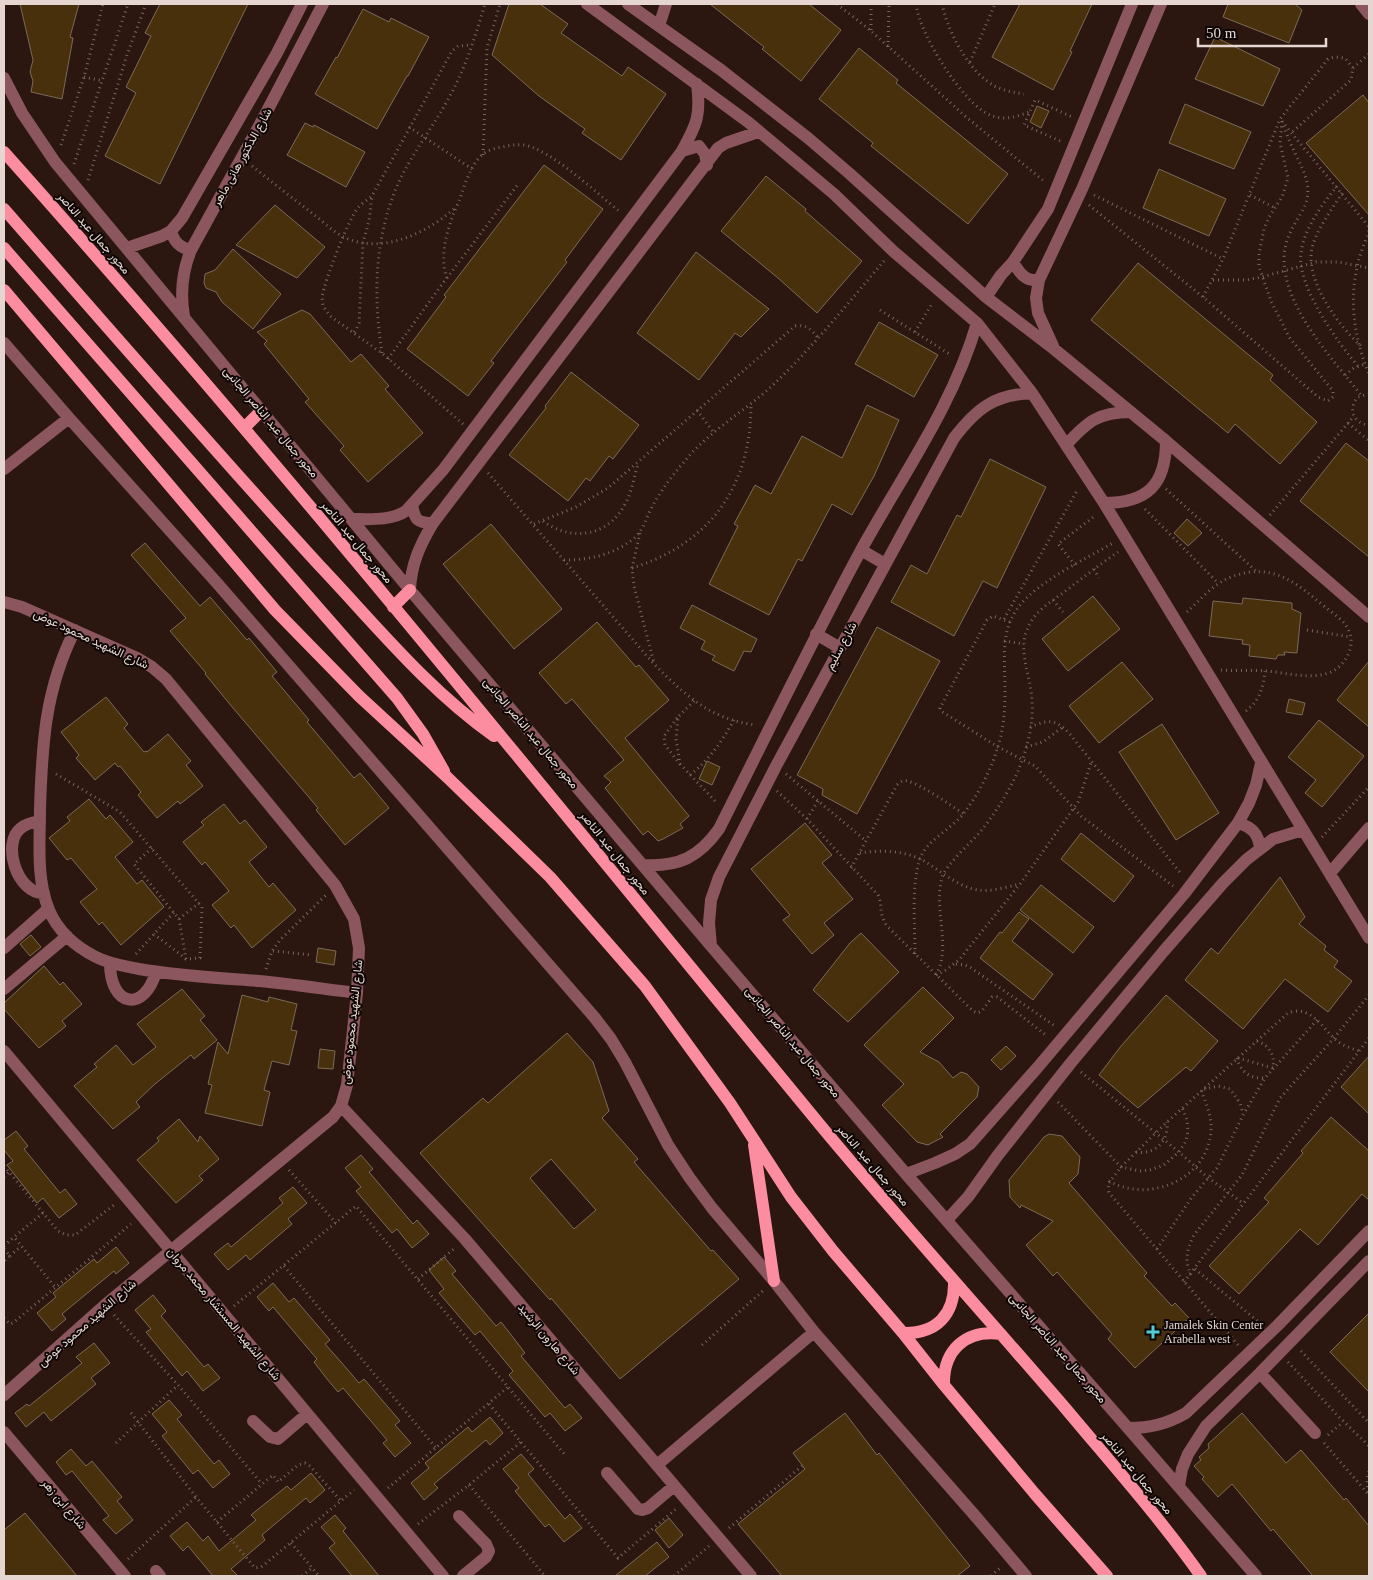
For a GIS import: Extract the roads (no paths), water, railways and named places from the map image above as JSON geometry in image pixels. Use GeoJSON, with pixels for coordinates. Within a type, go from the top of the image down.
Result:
{"type":"FeatureCollection","features":[{"type":"Feature","properties":{"kind":"main road","name":"محور جمال عبد الناصر"},"geometry":{"type":"LineString","coordinates":[[4,152],[244,428],[509,746],[826,1132],[1124,1477],[1182,1549],[1201,1576]]}},
{"type":"Feature","properties":{"kind":"main road"},"geometry":{"type":"LineString","coordinates":[[4,209],[278,520],[416,669],[460,710],[509,746]]}},
{"type":"Feature","properties":{"kind":"main road"},"geometry":{"type":"LineString","coordinates":[[4,248],[397,698],[423,734],[447,777]]}},
{"type":"Feature","properties":{"kind":"main road"},"geometry":{"type":"LineString","coordinates":[[4,290],[275,610],[358,696],[447,777],[550,877],[645,986],[730,1103],[791,1197],[833,1251],[903,1333],[944,1386],[1107,1576]]}},
{"type":"Feature","properties":{"kind":"main road"},"geometry":{"type":"LineString","coordinates":[[244,428],[261,411]]}},
{"type":"Feature","properties":{"kind":"main road"},"geometry":{"type":"LineString","coordinates":[[393,607],[410,590]]}},
{"type":"Feature","properties":{"kind":"main road"},"geometry":{"type":"LineString","coordinates":[[753,1140],[774,1281]]}},
{"type":"Feature","properties":{"kind":"main road"},"geometry":{"type":"LineString","coordinates":[[903,1333],[924,1331],[942,1320],[952,1302],[954,1280]]}},
{"type":"Feature","properties":{"kind":"main road"},"geometry":{"type":"LineString","coordinates":[[944,1386],[946,1366],[955,1348],[972,1336],[991,1333],[1001,1334]]}},
{"type":"Feature","properties":{"kind":"street","name":"شارع الدكتور هانى ماهر"},"geometry":{"type":"LineString","coordinates":[[127,248],[171,231],[182,218],[277,53],[302,4]]}},
{"type":"Feature","properties":{"kind":"street","name":"شارع الدكتور هانى ماهر"},"geometry":{"type":"LineString","coordinates":[[184,316],[182,282],[191,250],[242,159],[323,4]]}},
{"type":"Feature","properties":{"kind":"street"},"geometry":{"type":"LineString","coordinates":[[586,4],[748,122],[834,194],[893,251],[977,323],[1032,393],[1086,475],[1207,670],[1261,763],[1369,938]]}},
{"type":"Feature","properties":{"kind":"street"},"geometry":{"type":"LineString","coordinates":[[628,4],[721,70],[815,144],[986,297],[1054,349],[1166,441],[1369,617]]}},
{"type":"Feature","properties":{"kind":"street"},"geometry":{"type":"LineString","coordinates":[[659,26],[666,4]]}},
{"type":"Feature","properties":{"kind":"street"},"geometry":{"type":"LineString","coordinates":[[986,297],[1040,223],[1056,191],[1132,4]]}},
{"type":"Feature","properties":{"kind":"street"},"geometry":{"type":"LineString","coordinates":[[1054,349],[1038,314],[1036,298],[1039,280],[1080,193],[1161,4]]}},
{"type":"Feature","properties":{"kind":"street"},"geometry":{"type":"LineString","coordinates":[[1361,4],[1369,14]]}},
{"type":"Feature","properties":{"kind":"street","name":"محور جمال عبد الناصر الجانبى"},"geometry":{"type":"LineString","coordinates":[[4,78],[22,114],[55,162],[410,590],[906,1174],[1256,1576]]}},
{"type":"Feature","properties":{"kind":"street"},"geometry":{"type":"LineString","coordinates":[[352,519],[371,519],[400,515],[412,505],[443,470],[682,151],[699,114],[700,106],[697,84]]}},
{"type":"Feature","properties":{"kind":"street"},"geometry":{"type":"LineString","coordinates":[[410,590],[411,572],[422,542],[433,523],[707,165],[718,148],[726,143],[758,132]]}},
{"type":"Feature","properties":{"kind":"street"},"geometry":{"type":"LineString","coordinates":[[682,151],[699,146],[705,154],[707,165]]}},
{"type":"Feature","properties":{"kind":"street"},"geometry":{"type":"LineString","coordinates":[[171,231],[175,242],[191,250]]}},
{"type":"Feature","properties":{"kind":"street"},"geometry":{"type":"LineString","coordinates":[[1013,262],[1026,278],[1033,281],[1039,280]]}},
{"type":"Feature","properties":{"kind":"street"},"geometry":{"type":"LineString","coordinates":[[644,865],[662,866],[679,862],[695,854],[709,843],[719,829],[816,634],[861,550],[944,405],[964,363],[977,323]]}},
{"type":"Feature","properties":{"kind":"street"},"geometry":{"type":"LineString","coordinates":[[4,342],[69,418],[217,583],[595,1018],[625,1062],[664,1136],[689,1177],[712,1208],[774,1281],[814,1332],[1026,1576]]}},
{"type":"Feature","properties":{"kind":"street","name":"شارع سليم"},"geometry":{"type":"LineString","coordinates":[[711,946],[709,923],[711,900],[719,877],[776,766],[954,438],[965,423],[988,403],[1002,397],[1032,393]]}},
{"type":"Feature","properties":{"kind":"street"},"geometry":{"type":"LineString","coordinates":[[1066,445],[1091,420],[1117,412],[1131,412]]}},
{"type":"Feature","properties":{"kind":"street"},"geometry":{"type":"LineString","coordinates":[[4,469],[69,418]]}},
{"type":"Feature","properties":{"kind":"street"},"geometry":{"type":"LineString","coordinates":[[1105,505],[1135,500],[1144,495],[1161,474],[1166,458],[1166,441]]}},
{"type":"Feature","properties":{"kind":"street"},"geometry":{"type":"LineString","coordinates":[[412,505],[415,517],[419,521],[433,523]]}},
{"type":"Feature","properties":{"kind":"street"},"geometry":{"type":"LineString","coordinates":[[861,550],[885,564]]}},
{"type":"Feature","properties":{"kind":"street","name":"شارع الشهيد محمود عوض"},"geometry":{"type":"LineString","coordinates":[[4,602],[22,607],[137,658],[152,667],[166,679],[335,885],[354,919],[359,948],[357,993],[347,1085],[341,1106],[334,1117],[280,1160],[172,1252],[105,1305],[4,1395]]}},
{"type":"Feature","properties":{"kind":"street"},"geometry":{"type":"LineString","coordinates":[[75,630],[65,650],[50,694],[41,766],[40,860],[44,893],[48,909],[67,936],[84,951],[110,963],[156,972],[263,981],[357,993]]}},
{"type":"Feature","properties":{"kind":"street"},"geometry":{"type":"LineString","coordinates":[[816,634],[840,648]]}},
{"type":"Feature","properties":{"kind":"street"},"geometry":{"type":"LineString","coordinates":[[763,743],[783,754]]}},
{"type":"Feature","properties":{"kind":"street"},"geometry":{"type":"LineString","coordinates":[[906,1174],[935,1163],[970,1144],[1038,1067],[1190,885],[1238,823],[1256,786],[1261,763]]}},
{"type":"Feature","properties":{"kind":"street"},"geometry":{"type":"LineString","coordinates":[[40,821],[26,824],[18,831],[13,840],[13,851],[16,868],[23,883],[34,892],[44,893]]}},
{"type":"Feature","properties":{"kind":"street"},"geometry":{"type":"LineString","coordinates":[[1238,823],[1245,825],[1257,834],[1260,841],[1260,849]]}},
{"type":"Feature","properties":{"kind":"street"},"geometry":{"type":"LineString","coordinates":[[1330,873],[1369,828]]}},
{"type":"Feature","properties":{"kind":"street"},"geometry":{"type":"LineString","coordinates":[[947,1220],[963,1203],[998,1155],[1070,1064],[1223,883],[1260,849],[1280,836],[1303,830]]}},
{"type":"Feature","properties":{"kind":"street"},"geometry":{"type":"LineString","coordinates":[[4,948],[48,909]]}},
{"type":"Feature","properties":{"kind":"street"},"geometry":{"type":"LineString","coordinates":[[4,989],[67,936]]}},
{"type":"Feature","properties":{"kind":"street"},"geometry":{"type":"LineString","coordinates":[[110,963],[113,986],[119,994],[128,999],[137,998],[146,992],[156,972]]}},
{"type":"Feature","properties":{"kind":"street","name":"شارع الشهيد المستشار محمد مروان"},"geometry":{"type":"LineString","coordinates":[[4,1051],[443,1576]]}},
{"type":"Feature","properties":{"kind":"street"},"geometry":{"type":"LineString","coordinates":[[1038,1067],[1052,1088]]}},
{"type":"Feature","properties":{"kind":"street","name":"شارع هارون الرشيد"},"geometry":{"type":"LineString","coordinates":[[341,1106],[465,1239],[751,1576]]}},
{"type":"Feature","properties":{"kind":"street"},"geometry":{"type":"LineString","coordinates":[[1128,1428],[1159,1426],[1173,1421],[1186,1413],[1274,1329],[1369,1231]]}},
{"type":"Feature","properties":{"kind":"street"},"geometry":{"type":"LineString","coordinates":[[1179,1486],[1182,1469],[1196,1440],[1217,1415],[1369,1261]]}},
{"type":"Feature","properties":{"kind":"street"},"geometry":{"type":"LineString","coordinates":[[1274,1329],[1292,1341]]}},
{"type":"Feature","properties":{"kind":"street"},"geometry":{"type":"LineString","coordinates":[[657,1466],[814,1332]]}},
{"type":"Feature","properties":{"kind":"street"},"geometry":{"type":"LineString","coordinates":[[1260,1373],[1314,1433]]}},
{"type":"Feature","properties":{"kind":"street"},"geometry":{"type":"LineString","coordinates":[[253,1421],[270,1437],[278,1439],[307,1414]]}},
{"type":"Feature","properties":{"kind":"street","name":"شارع ابن زهر"},"geometry":{"type":"LineString","coordinates":[[4,1432],[122,1572]]}},
{"type":"Feature","properties":{"kind":"street"},"geometry":{"type":"LineString","coordinates":[[607,1473],[638,1509],[642,1510],[648,1508],[674,1486]]}},
{"type":"Feature","properties":{"kind":"street"},"geometry":{"type":"LineString","coordinates":[[459,1516],[486,1544],[489,1551],[486,1557],[463,1576]]}},
{"type":"Feature","properties":{"kind":"place","name":"Jamalek Skin Center Arabella west"},"geometry":{"type":"Point","coordinates":[1153,1332]}}]}
